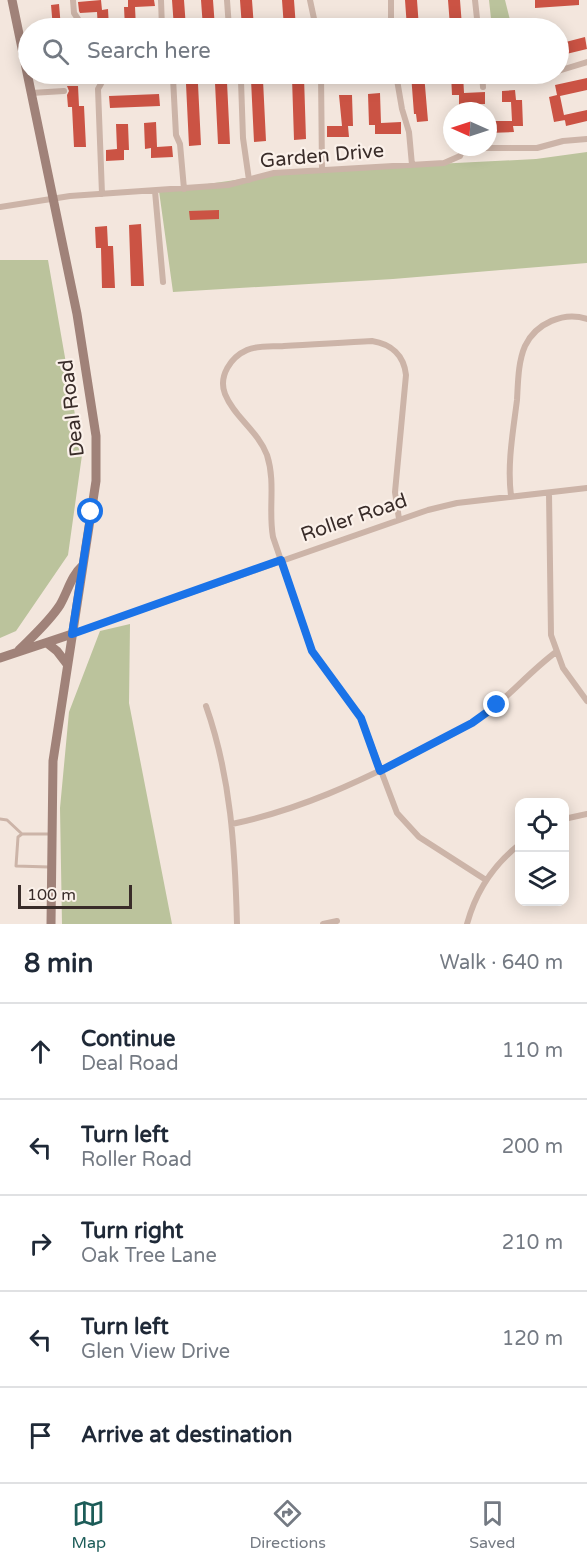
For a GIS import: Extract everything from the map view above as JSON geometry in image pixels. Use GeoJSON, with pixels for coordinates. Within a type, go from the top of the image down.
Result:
{"type":"FeatureCollection","features":[{"type":"Feature","properties":{"kind":"street","name":"Deal Road"},"geometry":{"type":"LineString","coordinates":[[12,0],[18,29]]}},
{"type":"Feature","properties":{"kind":"street"},"geometry":{"type":"LineString","coordinates":[[73,0],[74,13],[77,18]]}},
{"type":"Feature","properties":{"kind":"street"},"geometry":{"type":"LineString","coordinates":[[161,0],[162,18]]}},
{"type":"Feature","properties":{"kind":"street"},"geometry":{"type":"LineString","coordinates":[[227,0],[228,18]]}},
{"type":"Feature","properties":{"kind":"street"},"geometry":{"type":"LineString","coordinates":[[310,0],[314,18]]}},
{"type":"Feature","properties":{"kind":"street"},"geometry":{"type":"LineString","coordinates":[[391,0],[391,18]]}},
{"type":"Feature","properties":{"kind":"street"},"geometry":{"type":"LineString","coordinates":[[475,0],[477,18]]}},
{"type":"Feature","properties":{"kind":"street"},"geometry":{"type":"LineString","coordinates":[[569,68],[587,62]]}},
{"type":"Feature","properties":{"kind":"street","name":"Deal Road"},"geometry":{"type":"LineString","coordinates":[[29,84],[77,314],[96,436],[96,481],[53,761],[51,924]]}},
{"type":"Feature","properties":{"kind":"street"},"geometry":{"type":"LineString","coordinates":[[101,84],[98,89],[102,194]]}},
{"type":"Feature","properties":{"kind":"street"},"geometry":{"type":"LineString","coordinates":[[173,84],[176,135],[180,144],[183,189]]}},
{"type":"Feature","properties":{"kind":"street"},"geometry":{"type":"LineString","coordinates":[[241,84],[243,138],[249,180]]}},
{"type":"Feature","properties":{"kind":"street"},"geometry":{"type":"LineString","coordinates":[[321,84],[322,170]]}},
{"type":"Feature","properties":{"kind":"street"},"geometry":{"type":"LineString","coordinates":[[398,84],[409,132],[412,165]]}},
{"type":"Feature","properties":{"kind":"street"},"geometry":{"type":"LineString","coordinates":[[31,93],[64,91]]}},
{"type":"Feature","properties":{"kind":"street","name":"Garden Drive"},"geometry":{"type":"LineString","coordinates":[[0,207],[70,195],[228,185],[274,173],[452,161],[466,148],[537,148],[563,141],[587,140]]}},
{"type":"Feature","properties":{"kind":"street"},"geometry":{"type":"LineString","coordinates":[[155,191],[163,282]]}},
{"type":"Feature","properties":{"kind":"street"},"geometry":{"type":"LineString","coordinates":[[511,496],[509,475],[520,364],[525,346],[534,333],[549,322],[565,317],[587,319]]}},
{"type":"Feature","properties":{"kind":"street"},"geometry":{"type":"LineString","coordinates":[[399,519],[394,492],[406,375],[405,365],[396,350],[380,342],[372,341],[252,348],[231,361],[223,380],[224,388],[228,400],[258,438],[267,457],[272,479],[271,528],[312,651],[361,718],[397,813],[419,837],[486,880]]}},
{"type":"Feature","properties":{"kind":"street","name":"Roller Road"},"geometry":{"type":"LineString","coordinates":[[72,634],[399,519],[457,503],[587,488]]}},
{"type":"Feature","properties":{"kind":"street"},"geometry":{"type":"LineString","coordinates":[[549,493],[551,631],[563,668],[587,701]]}},
{"type":"Feature","properties":{"kind":"street"},"geometry":{"type":"LineString","coordinates":[[19,650],[50,619],[60,604],[74,573],[83,565]]}},
{"type":"Feature","properties":{"kind":"street"},"geometry":{"type":"LineString","coordinates":[[0,658],[72,634]]}},
{"type":"Feature","properties":{"kind":"street"},"geometry":{"type":"LineString","coordinates":[[47,643],[67,664]]}},
{"type":"Feature","properties":{"kind":"street"},"geometry":{"type":"LineString","coordinates":[[232,824],[300,805],[342,789],[480,718],[497,705],[537,666],[556,652]]}},
{"type":"Feature","properties":{"kind":"street"},"geometry":{"type":"LineString","coordinates":[[206,706],[224,771],[232,824],[237,924]]}},
{"type":"Feature","properties":{"kind":"street"},"geometry":{"type":"LineString","coordinates":[[569,818],[587,814]]}},
{"type":"Feature","properties":{"kind":"street"},"geometry":{"type":"LineString","coordinates":[[467,924],[474,901],[486,880],[502,859],[515,848]]}},
{"type":"Feature","properties":{"kind":"street"},"geometry":{"type":"LineString","coordinates":[[323,924],[338,921]]}},
{"type":"Feature","properties":{"kind":"lane"},"geometry":{"type":"LineString","coordinates":[[0,819],[7,820],[22,834],[51,834]]}},
{"type":"Feature","properties":{"kind":"lane"},"geometry":{"type":"LineString","coordinates":[[22,834],[18,837],[16,866],[51,867]]}},
{"type":"Feature","properties":{"kind":"green space"},"geometry":{"type":"Polygon","coordinates":[[[489,0],[505,0],[510,18],[491,18],[489,0]]]}},
{"type":"Feature","properties":{"kind":"green space"},"geometry":{"type":"Polygon","coordinates":[[[587,152],[587,263],[393,279],[173,292],[159,191],[297,171],[536,159],[587,152]]]}},
{"type":"Feature","properties":{"kind":"green space"},"geometry":{"type":"Polygon","coordinates":[[[0,260],[48,260],[82,455],[68,555],[16,631],[0,638],[0,260]]]}},
{"type":"Feature","properties":{"kind":"green space"},"geometry":{"type":"Polygon","coordinates":[[[130,624],[129,703],[172,924],[62,924],[60,808],[69,712],[100,631],[130,624]]]}},
{"type":"Feature","properties":{"kind":"building"},"geometry":{"type":"Polygon","coordinates":[[[101,0],[102,10],[108,9],[108,18],[97,18],[97,12],[80,13],[78,2],[101,0]]]}},
{"type":"Feature","properties":{"kind":"building"},"geometry":{"type":"Polygon","coordinates":[[[128,0],[154,0],[155,6],[135,7],[136,18],[125,18],[124,7],[128,7],[128,0]]]}},
{"type":"Feature","properties":{"kind":"building"},"geometry":{"type":"Polygon","coordinates":[[[172,0],[184,0],[185,18],[173,18],[172,0]]]}},
{"type":"Feature","properties":{"kind":"building"},"geometry":{"type":"Polygon","coordinates":[[[201,0],[213,0],[214,18],[202,18],[201,0]]]}},
{"type":"Feature","properties":{"kind":"building"},"geometry":{"type":"Polygon","coordinates":[[[240,0],[252,0],[253,18],[241,18],[240,0]]]}},
{"type":"Feature","properties":{"kind":"building"},"geometry":{"type":"Polygon","coordinates":[[[282,0],[294,0],[295,18],[283,18],[282,0]]]}},
{"type":"Feature","properties":{"kind":"building"},"geometry":{"type":"Polygon","coordinates":[[[405,0],[417,0],[418,18],[406,18],[405,0]]]}},
{"type":"Feature","properties":{"kind":"building"},"geometry":{"type":"Polygon","coordinates":[[[448,0],[460,0],[461,18],[449,18],[448,0]]]}},
{"type":"Feature","properties":{"kind":"building"},"geometry":{"type":"Polygon","coordinates":[[[535,0],[579,0],[579,5],[535,8],[535,0]]]}},
{"type":"Feature","properties":{"kind":"building"},"geometry":{"type":"Polygon","coordinates":[[[59,4],[60,18],[52,18],[51,5],[59,4]]]}},
{"type":"Feature","properties":{"kind":"building"},"geometry":{"type":"Polygon","coordinates":[[[585,37],[587,49],[569,53],[569,41],[585,37]]]}},
{"type":"Feature","properties":{"kind":"building"},"geometry":{"type":"Polygon","coordinates":[[[587,78],[587,90],[560,96],[565,120],[554,122],[549,97],[557,95],[555,85],[569,84],[569,82],[587,78]]]}},
{"type":"Feature","properties":{"kind":"building"},"geometry":{"type":"Polygon","coordinates":[[[186,84],[198,84],[201,145],[189,146],[186,84]]]}},
{"type":"Feature","properties":{"kind":"building"},"geometry":{"type":"Polygon","coordinates":[[[215,84],[227,84],[230,144],[218,144],[215,84]]]}},
{"type":"Feature","properties":{"kind":"building"},"geometry":{"type":"Polygon","coordinates":[[[251,84],[263,84],[266,141],[254,142],[251,84]]]}},
{"type":"Feature","properties":{"kind":"building"},"geometry":{"type":"Polygon","coordinates":[[[292,84],[304,84],[306,139],[294,140],[292,84]]]}},
{"type":"Feature","properties":{"kind":"building"},"geometry":{"type":"Polygon","coordinates":[[[412,84],[425,84],[428,121],[417,122],[416,114],[414,114],[412,84]]]}},
{"type":"Feature","properties":{"kind":"building"},"geometry":{"type":"Polygon","coordinates":[[[451,84],[464,84],[464,93],[485,92],[485,102],[459,102],[459,95],[452,95],[451,84]]]}},
{"type":"Feature","properties":{"kind":"building"},"geometry":{"type":"Polygon","coordinates":[[[67,86],[78,86],[79,106],[84,106],[86,147],[74,147],[72,107],[68,107],[67,86]]]}},
{"type":"Feature","properties":{"kind":"building"},"geometry":{"type":"Polygon","coordinates":[[[515,90],[516,100],[522,100],[523,126],[513,126],[514,132],[497,133],[497,121],[512,121],[511,102],[502,102],[502,91],[515,90]]]}},
{"type":"Feature","properties":{"kind":"building"},"geometry":{"type":"Polygon","coordinates":[[[380,93],[381,123],[401,122],[401,134],[375,134],[375,125],[369,125],[368,94],[380,93]]]}},
{"type":"Feature","properties":{"kind":"building"},"geometry":{"type":"Polygon","coordinates":[[[159,94],[160,106],[110,108],[109,96],[159,94]]]}},
{"type":"Feature","properties":{"kind":"building"},"geometry":{"type":"Polygon","coordinates":[[[339,95],[352,95],[353,126],[348,126],[349,137],[327,137],[327,126],[342,126],[339,95]]]}},
{"type":"Feature","properties":{"kind":"building"},"geometry":{"type":"Polygon","coordinates":[[[587,110],[587,121],[566,126],[564,115],[587,110]]]}},
{"type":"Feature","properties":{"kind":"building"},"geometry":{"type":"Polygon","coordinates":[[[156,122],[157,147],[172,146],[173,157],[151,158],[151,148],[145,149],[144,123],[156,122]]]}},
{"type":"Feature","properties":{"kind":"building"},"geometry":{"type":"Polygon","coordinates":[[[116,124],[128,124],[129,150],[124,150],[124,160],[106,161],[106,150],[117,149],[116,124]]]}},
{"type":"Feature","properties":{"kind":"building"},"geometry":{"type":"Polygon","coordinates":[[[219,210],[219,219],[190,220],[189,211],[219,210]]]}},
{"type":"Feature","properties":{"kind":"building"},"geometry":{"type":"Polygon","coordinates":[[[141,224],[144,286],[131,286],[129,225],[141,224]]]}},
{"type":"Feature","properties":{"kind":"building"},"geometry":{"type":"Polygon","coordinates":[[[107,226],[108,246],[113,246],[115,288],[102,288],[101,248],[96,248],[95,227],[107,226]]]}},
{"type":"Feature","properties":{"kind":"route"},"geometry":{"type":"LineString","coordinates":[[91,512],[72,634],[281,560],[312,651],[361,718],[380,771],[472,723],[497,705]]}}]}
